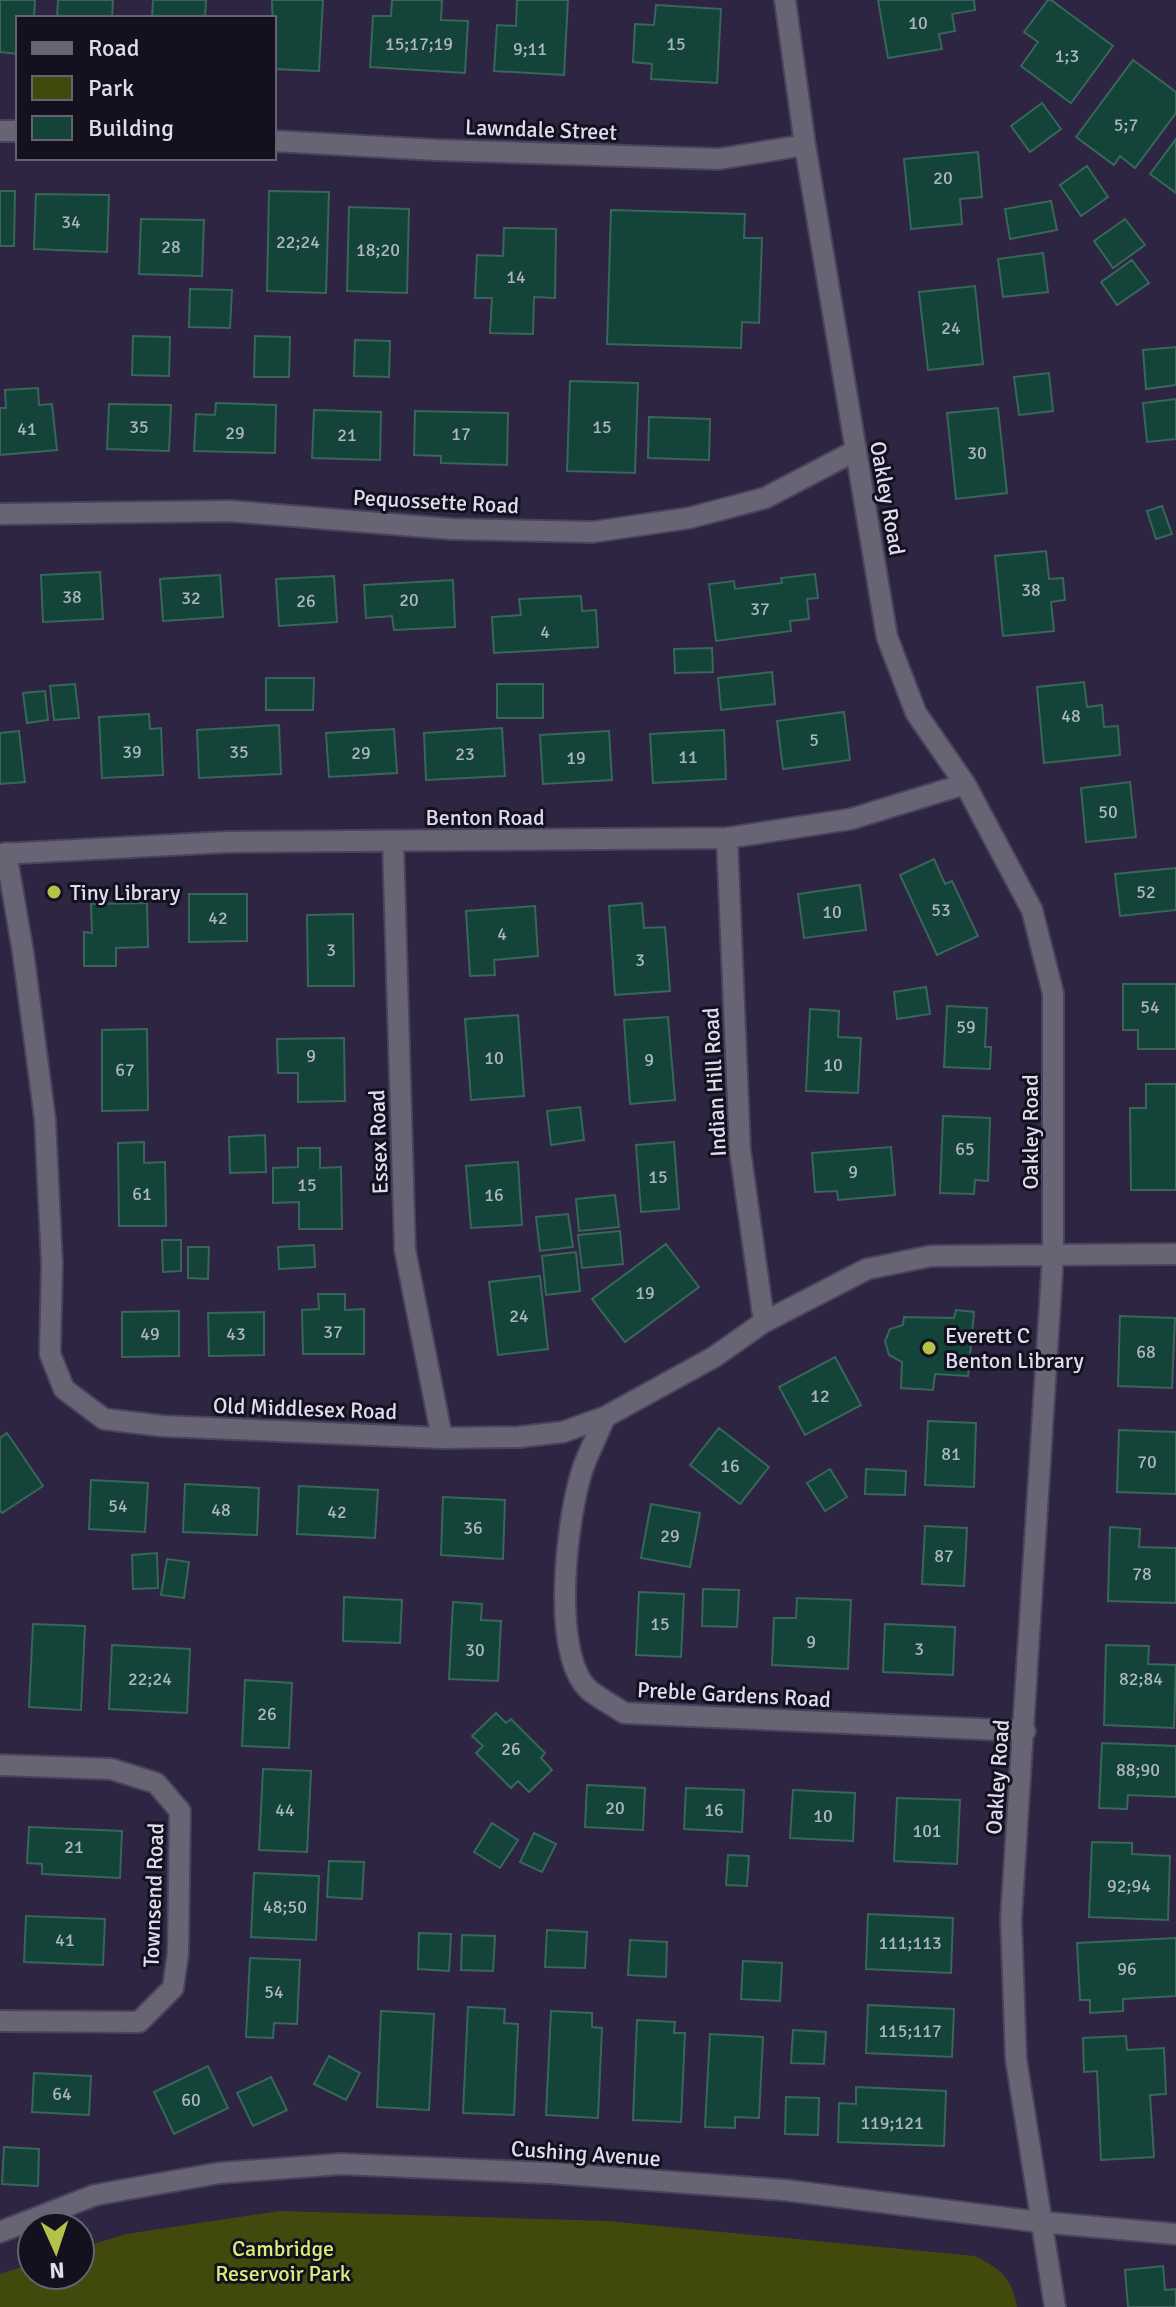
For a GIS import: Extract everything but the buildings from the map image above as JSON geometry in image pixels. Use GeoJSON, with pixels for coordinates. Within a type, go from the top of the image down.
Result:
{"type":"FeatureCollection","features":[{"type":"Feature","properties":{"kind":"street","name":"Oakley Road"},"geometry":{"type":"LineString","coordinates":[[785,0],[805,145],[887,637],[916,713],[965,784],[1032,910],[1053,993],[1053,1256],[1011,1919],[1016,2059],[1055,2307]]}},
{"type":"Feature","properties":{"kind":"street","name":"Lawndale Street"},"geometry":{"type":"LineString","coordinates":[[276,141],[719,159],[805,145]]}},
{"type":"Feature","properties":{"kind":"street","name":"Pequossette Road"},"geometry":{"type":"LineString","coordinates":[[0,514],[230,511],[452,529],[593,532],[689,518],[765,498],[855,451]]}},
{"type":"Feature","properties":{"kind":"street","name":"Benton Road"},"geometry":{"type":"LineString","coordinates":[[3,854],[227,842],[727,838],[851,819],[965,784]]}},
{"type":"Feature","properties":{"kind":"street","name":"Indian Hill Road"},"geometry":{"type":"LineString","coordinates":[[727,838],[740,1150],[764,1322]]}},
{"type":"Feature","properties":{"kind":"street","name":"Essex Road"},"geometry":{"type":"LineString","coordinates":[[393,841],[405,1250],[442,1438]]}},
{"type":"Feature","properties":{"kind":"street","name":"Old Middlesex Road"},"geometry":{"type":"LineString","coordinates":[[3,854],[23,952],[45,1119],[52,1264],[50,1354],[64,1389],[104,1419],[162,1426],[442,1438],[519,1437],[563,1432],[605,1417],[714,1357],[764,1322],[867,1269],[931,1256],[1176,1254]]}},
{"type":"Feature","properties":{"kind":"street","name":"Preble Gardens Road"},"geometry":{"type":"LineString","coordinates":[[605,1417],[582,1469],[570,1538],[564,1624],[572,1663],[587,1688],[624,1713],[1025,1731]]}},
{"type":"Feature","properties":{"kind":"street","name":"Townsend Road"},"geometry":{"type":"LineString","coordinates":[[0,1765],[111,1769],[156,1783],[180,1811],[178,1953],[173,1988],[139,2022],[0,2021]]}},
{"type":"Feature","properties":{"kind":"street","name":"Cushing Avenue"},"geometry":{"type":"LineString","coordinates":[[0,2232],[95,2195],[219,2173],[341,2164],[550,2173],[784,2190],[1040,2222],[1176,2234]]}},
{"type":"Feature","properties":{"kind":"green space","name":"Cambridge Reservoir Park"},"geometry":{"type":"Polygon","coordinates":[[[280,2211],[607,2221],[975,2256],[1004,2276],[1017,2307],[0,2307],[0,2274],[16,2269],[16,2291],[96,2291],[96,2243],[126,2234],[280,2211]]]}},
{"type":"Feature","properties":{"kind":"place","name":"Tiny Library"},"geometry":{"type":"Point","coordinates":[54,892]}},
{"type":"Feature","properties":{"kind":"place","name":"Everett C Benton Library"},"geometry":{"type":"Point","coordinates":[929,1348]}}]}
